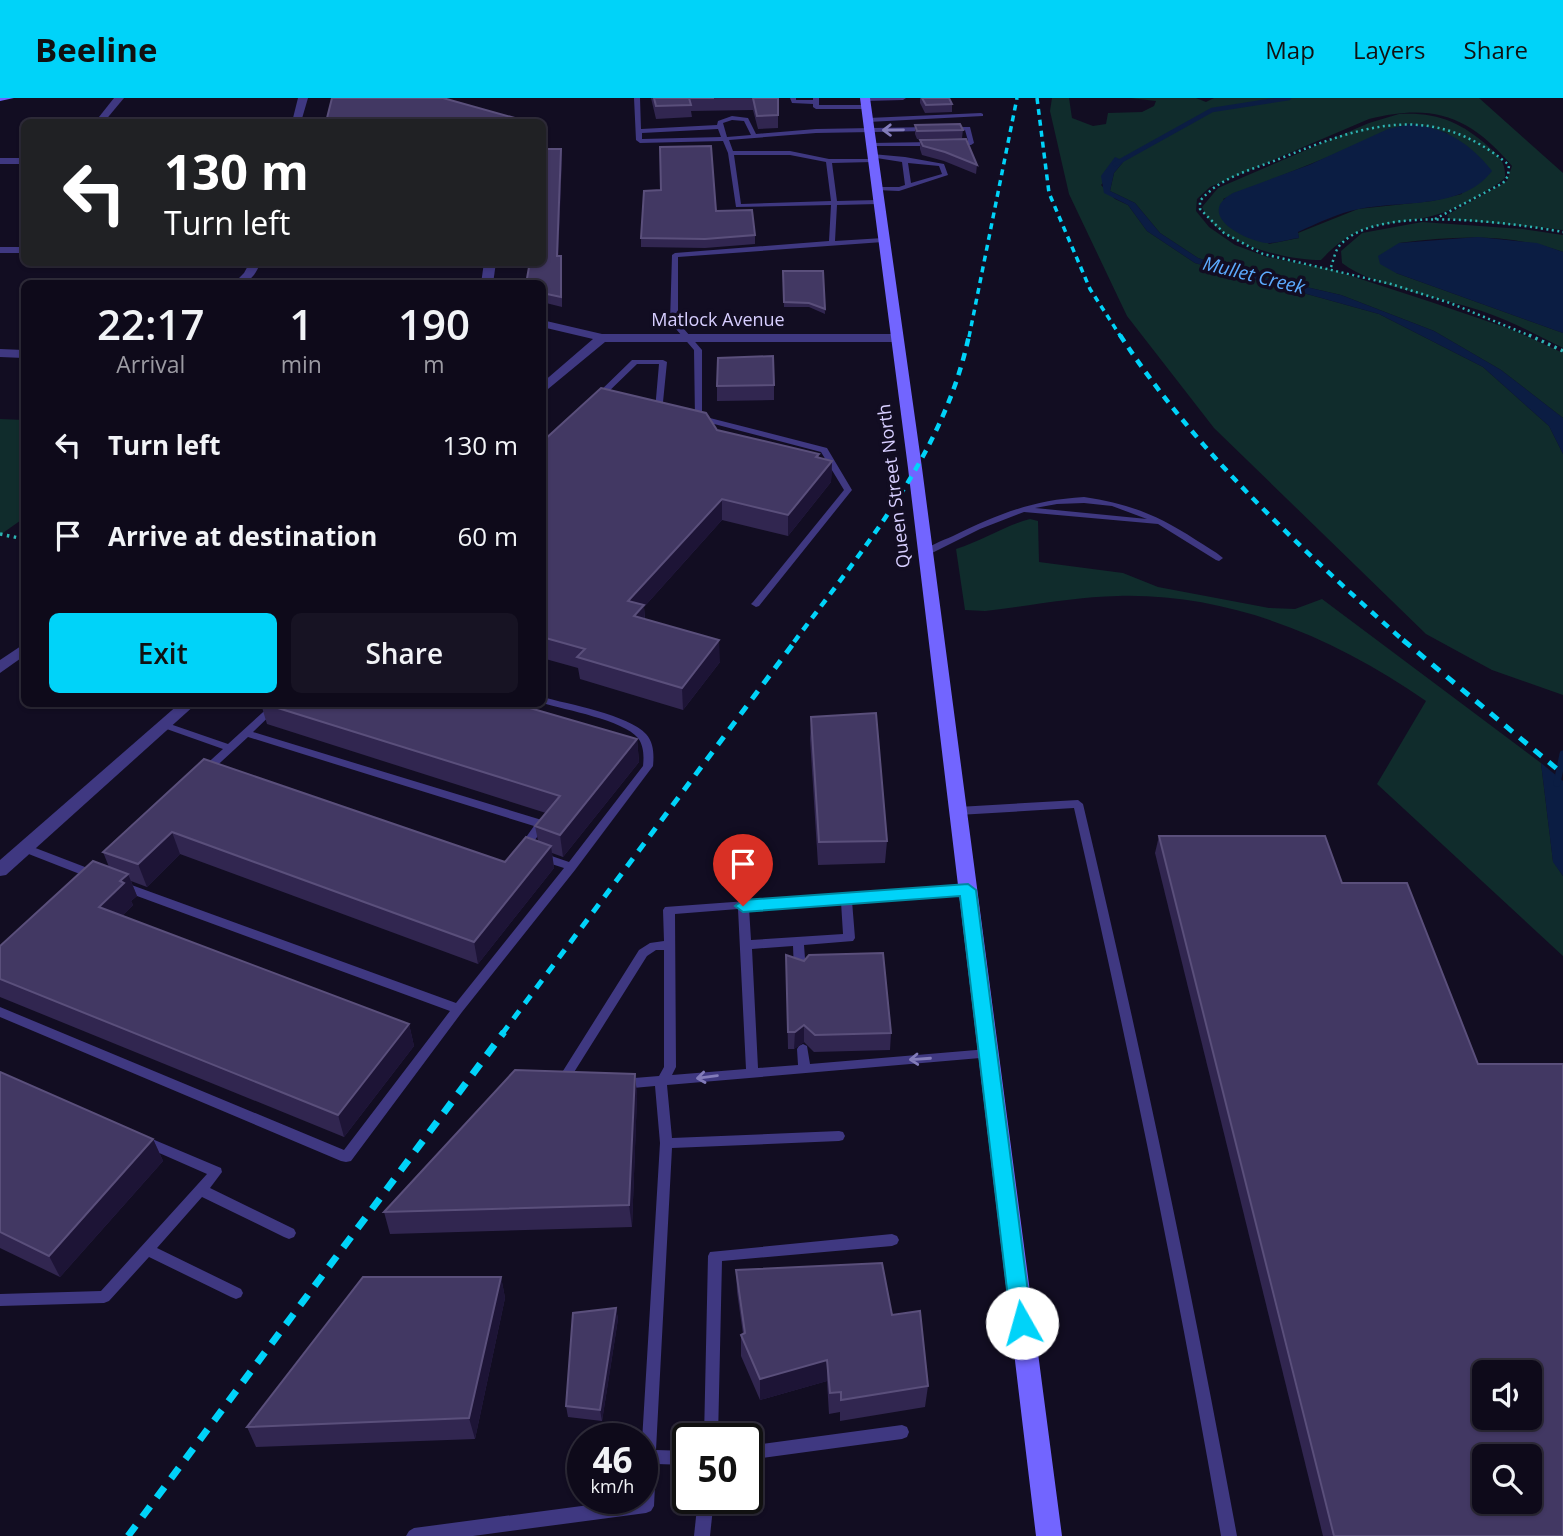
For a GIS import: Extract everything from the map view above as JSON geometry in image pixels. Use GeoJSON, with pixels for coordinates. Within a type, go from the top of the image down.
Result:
{"type":"FeatureCollection","features":[{"type":"Feature","properties":{"kind":"main road"},"geometry":{"type":"LineString","coordinates":[[0,98],[9,98]]}},
{"type":"Feature","properties":{"kind":"main road","name":"Queen Street North"},"geometry":{"type":"LineString","coordinates":[[865,101],[1049,1536]]}},
{"type":"Feature","properties":{"kind":"street"},"geometry":{"type":"LineString","coordinates":[[102,119],[119,98]]}},
{"type":"Feature","properties":{"kind":"street"},"geometry":{"type":"LineString","coordinates":[[297,119],[303,98]]}},
{"type":"Feature","properties":{"kind":"street"},"geometry":{"type":"LineString","coordinates":[[0,161],[21,161]]}},
{"type":"Feature","properties":{"kind":"street"},"geometry":{"type":"LineString","coordinates":[[0,250],[21,250]]}},
{"type":"Feature","properties":{"kind":"street"},"geometry":{"type":"LineString","coordinates":[[243,280],[254,266]]}},
{"type":"Feature","properties":{"kind":"street","name":"Matlock Avenue"},"geometry":{"type":"LineString","coordinates":[[546,324],[602,338],[896,338]]}},
{"type":"Feature","properties":{"kind":"street"},"geometry":{"type":"LineString","coordinates":[[546,387],[602,338]]}},
{"type":"Feature","properties":{"kind":"street"},"geometry":{"type":"LineString","coordinates":[[0,354],[21,354]]}},
{"type":"Feature","properties":{"kind":"street"},"geometry":{"type":"LineString","coordinates":[[0,668],[21,651]]}},
{"type":"Feature","properties":{"kind":"street"},"geometry":{"type":"LineString","coordinates":[[0,870],[185,707]]}},
{"type":"Feature","properties":{"kind":"lane"},"geometry":{"type":"LineString","coordinates":[[637,98],[639,140],[649,142],[725,139],[981,115]]}},
{"type":"Feature","properties":{"kind":"lane"},"geometry":{"type":"LineString","coordinates":[[793,98],[794,102],[816,100],[816,107],[904,98]]}},
{"type":"Feature","properties":{"kind":"lane"},"geometry":{"type":"LineString","coordinates":[[754,136],[746,119],[720,121],[720,127],[732,153],[738,206],[834,202],[878,196],[945,175],[942,165],[872,154]]}},
{"type":"Feature","properties":{"kind":"lane"},"geometry":{"type":"LineString","coordinates":[[732,153],[790,153],[830,160],[971,143],[968,128],[868,125]]}},
{"type":"Feature","properties":{"kind":"lane"},"geometry":{"type":"LineString","coordinates":[[638,131],[720,127]]}},
{"type":"Feature","properties":{"kind":"lane"},"geometry":{"type":"LineString","coordinates":[[905,159],[908,187]]}},
{"type":"Feature","properties":{"kind":"lane"},"geometry":{"type":"LineString","coordinates":[[830,160],[834,202],[832,243]]}},
{"type":"Feature","properties":{"kind":"lane"},"geometry":{"type":"LineString","coordinates":[[916,160],[919,184]]}},
{"type":"Feature","properties":{"kind":"lane"},"geometry":{"type":"LineString","coordinates":[[756,604],[848,490],[824,450],[698,417],[698,350],[674,322],[675,255],[883,240]]}},
{"type":"Feature","properties":{"kind":"lane"},"geometry":{"type":"LineString","coordinates":[[589,406],[635,362],[663,362],[659,410]]}},
{"type":"Feature","properties":{"kind":"lane"},"geometry":{"type":"LineString","coordinates":[[923,554],[1019,510],[1044,501],[1067,500],[1117,506],[1158,522],[1219,558]]}},
{"type":"Feature","properties":{"kind":"lane"},"geometry":{"type":"LineString","coordinates":[[0,1012],[346,1157],[648,766],[650,754],[642,736],[627,726],[546,701]]}},
{"type":"Feature","properties":{"kind":"lane"},"geometry":{"type":"LineString","coordinates":[[198,779],[274,707]]}},
{"type":"Feature","properties":{"kind":"lane"},"geometry":{"type":"LineString","coordinates":[[164,725],[231,748]]}},
{"type":"Feature","properties":{"kind":"lane"},"geometry":{"type":"LineString","coordinates":[[247,733],[541,824],[518,853],[571,867]]}},
{"type":"Feature","properties":{"kind":"lane"},"geometry":{"type":"LineString","coordinates":[[207,770],[220,774]]}},
{"type":"Feature","properties":{"kind":"lane"},"geometry":{"type":"LineString","coordinates":[[958,811],[1078,804],[1127,1013],[1197,1352],[1230,1536]]}},
{"type":"Feature","properties":{"kind":"lane"},"geometry":{"type":"LineString","coordinates":[[25,848],[88,879],[458,1009]]}},
{"type":"Feature","properties":{"kind":"lane"},"geometry":{"type":"LineString","coordinates":[[88,879],[103,866]]}},
{"type":"Feature","properties":{"kind":"lane"},"geometry":{"type":"LineString","coordinates":[[651,1423],[666,1143],[661,1083],[670,1066],[669,910],[846,897],[966,880]]}},
{"type":"Feature","properties":{"kind":"lane"},"geometry":{"type":"LineString","coordinates":[[746,944],[849,938],[846,897]]}},
{"type":"Feature","properties":{"kind":"lane"},"geometry":{"type":"LineString","coordinates":[[743,906],[752,1071]]}},
{"type":"Feature","properties":{"kind":"lane"},"geometry":{"type":"LineString","coordinates":[[797,941],[800,972]]}},
{"type":"Feature","properties":{"kind":"lane"},"geometry":{"type":"LineString","coordinates":[[573,1085],[560,1085],[643,953],[654,946],[670,945]]}},
{"type":"Feature","properties":{"kind":"lane"},"geometry":{"type":"LineString","coordinates":[[803,1049],[804,1068]]}},
{"type":"Feature","properties":{"kind":"lane"},"geometry":{"type":"LineString","coordinates":[[611,1084],[661,1083],[752,1071],[988,1054]]}},
{"type":"Feature","properties":{"kind":"lane"},"geometry":{"type":"LineString","coordinates":[[0,1300],[104,1297],[216,1172],[127,1133]]}},
{"type":"Feature","properties":{"kind":"lane"},"geometry":{"type":"LineString","coordinates":[[666,1143],[839,1136]]}},
{"type":"Feature","properties":{"kind":"lane"},"geometry":{"type":"LineString","coordinates":[[201,1190],[289,1233]]}},
{"type":"Feature","properties":{"kind":"lane"},"geometry":{"type":"LineString","coordinates":[[711,1423],[715,1256],[892,1240]]}},
{"type":"Feature","properties":{"kind":"lane"},"geometry":{"type":"LineString","coordinates":[[148,1250],[236,1293]]}},
{"type":"Feature","properties":{"kind":"lane"},"geometry":{"type":"LineString","coordinates":[[763,1451],[902,1432]]}},
{"type":"Feature","properties":{"kind":"lane"},"geometry":{"type":"LineString","coordinates":[[414,1536],[584,1514]]}},
{"type":"Feature","properties":{"kind":"lane"},"geometry":{"type":"LineString","coordinates":[[702,1536],[704,1514]]}},
{"type":"Feature","properties":{"kind":"path"},"geometry":{"type":"LineString","coordinates":[[1361,125],[1213,189],[1200,201],[1200,209],[1217,230],[1252,249],[1278,258],[1331,267],[1505,323],[1563,351]]}},
{"type":"Feature","properties":{"kind":"path"},"geometry":{"type":"LineString","coordinates":[[1435,219],[1495,189],[1508,176],[1509,165],[1487,142]]}},
{"type":"Feature","properties":{"kind":"path"},"geometry":{"type":"LineString","coordinates":[[1331,267],[1334,253],[1344,240],[1378,225],[1435,219],[1563,232]]}},
{"type":"Feature","properties":{"kind":"path"},"geometry":{"type":"LineString","coordinates":[[0,534],[21,538]]}},
{"type":"Feature","properties":{"kind":"green space"},"geometry":{"type":"Polygon","coordinates":[[[1052,98],[1069,98],[1072,118],[1093,126],[1106,124],[1108,113],[1142,112],[1154,106],[1156,101],[1130,98],[1196,98],[1206,102],[1214,98],[1479,98],[1563,173],[1563,230],[1449,219],[1447,215],[1507,181],[1512,166],[1481,135],[1449,118],[1431,114],[1392,114],[1369,119],[1210,187],[1197,199],[1196,211],[1209,227],[1235,245],[1267,257],[1333,270],[1431,302],[1513,330],[1563,353],[1563,418],[1501,370],[1434,331],[1341,295],[1240,272],[1198,258],[1160,233],[1135,203],[1110,191],[1114,173],[1124,161],[1101,185],[1115,199],[1128,205],[1147,231],[1195,263],[1379,314],[1483,367],[1549,426],[1563,454],[1563,695],[1492,670],[1426,634],[1214,428],[1127,316],[1069,194],[1050,111],[1052,98]]]}},
{"type":"Feature","properties":{"kind":"green space"},"geometry":{"type":"Polygon","coordinates":[[[1399,114],[1425,115],[1448,120],[1479,138],[1496,154],[1502,161],[1505,178],[1448,211],[1359,231],[1321,260],[1289,257],[1253,247],[1221,231],[1209,220],[1202,207],[1218,188],[1369,123],[1399,114]],[[1410,124],[1223,199],[1269,244],[1299,238],[1298,233],[1358,209],[1432,201],[1462,194],[1447,133],[1410,124]]]}},
{"type":"Feature","properties":{"kind":"green space"},"geometry":{"type":"Polygon","coordinates":[[[1422,222],[1523,229],[1563,235],[1563,252],[1503,239],[1441,239],[1399,243],[1396,273],[1563,333],[1563,348],[1473,308],[1374,280],[1342,263],[1341,251],[1362,233],[1422,222]]]}},
{"type":"Feature","properties":{"kind":"green space"},"geometry":{"type":"Polygon","coordinates":[[[0,419],[21,420],[21,520],[0,535],[0,419]]]}},
{"type":"Feature","properties":{"kind":"green space"},"geometry":{"type":"Polygon","coordinates":[[[1030,519],[1038,521],[1039,562],[1123,573],[1158,587],[1269,608],[1295,609],[1322,599],[1541,763],[1553,861],[1563,876],[1563,956],[1377,784],[1426,701],[1392,678],[1319,639],[1241,611],[1201,602],[1118,596],[985,611],[965,610],[956,549],[1030,519]]]}},
{"type":"Feature","properties":{"kind":"water"},"geometry":{"type":"Polygon","coordinates":[[[1410,124],[1446,133],[1466,145],[1492,171],[1465,192],[1448,198],[1351,211],[1298,232],[1299,238],[1278,242],[1256,241],[1235,231],[1220,217],[1219,209],[1223,201],[1233,193],[1309,165],[1388,129],[1410,124]]]}},
{"type":"Feature","properties":{"kind":"water"},"geometry":{"type":"Polygon","coordinates":[[[1115,157],[1124,161],[1114,173],[1110,191],[1135,203],[1160,233],[1198,258],[1240,272],[1341,295],[1434,331],[1501,370],[1563,418],[1563,454],[1549,426],[1483,367],[1379,314],[1195,263],[1147,231],[1128,205],[1104,193],[1101,176],[1115,157]]]}},
{"type":"Feature","properties":{"kind":"water"},"geometry":{"type":"Polygon","coordinates":[[[1478,237],[1537,243],[1563,252],[1563,333],[1396,273],[1380,264],[1378,256],[1399,243],[1478,237]]]}},
{"type":"Feature","properties":{"kind":"water"},"geometry":{"type":"Polygon","coordinates":[[[1541,763],[1563,781],[1563,876],[1553,862],[1541,763]]]}},
{"type":"Feature","properties":{"kind":"building"},"geometry":{"type":"Polygon","coordinates":[[[332,98],[443,98],[518,119],[327,119],[332,98]]]}},
{"type":"Feature","properties":{"kind":"building"},"geometry":{"type":"Polygon","coordinates":[[[654,98],[689,98],[691,105],[656,106],[654,98]]]}},
{"type":"Feature","properties":{"kind":"building"},"geometry":{"type":"Polygon","coordinates":[[[753,98],[778,98],[778,115],[757,116],[753,98]]]}},
{"type":"Feature","properties":{"kind":"building"},"geometry":{"type":"Polygon","coordinates":[[[922,98],[949,98],[952,104],[926,105],[922,98]]]}},
{"type":"Feature","properties":{"kind":"building"},"geometry":{"type":"Polygon","coordinates":[[[960,124],[963,130],[917,131],[915,125],[960,124]]]}},
{"type":"Feature","properties":{"kind":"building"},"geometry":{"type":"Polygon","coordinates":[[[966,139],[977,165],[923,146],[920,140],[966,139]]]}},
{"type":"Feature","properties":{"kind":"building"},"geometry":{"type":"Polygon","coordinates":[[[711,146],[716,211],[752,210],[755,235],[705,239],[641,238],[644,191],[661,190],[660,147],[711,146]]]}},
{"type":"Feature","properties":{"kind":"building"},"geometry":{"type":"Polygon","coordinates":[[[546,149],[561,149],[557,256],[561,256],[561,297],[546,294],[546,280],[527,280],[529,267],[546,266],[546,149]]]}},
{"type":"Feature","properties":{"kind":"building"},"geometry":{"type":"Polygon","coordinates":[[[783,271],[823,271],[825,309],[809,303],[784,302],[783,271]]]}},
{"type":"Feature","properties":{"kind":"building"},"geometry":{"type":"Polygon","coordinates":[[[773,356],[774,385],[717,386],[718,358],[773,356]]]}},
{"type":"Feature","properties":{"kind":"building"},"geometry":{"type":"Polygon","coordinates":[[[601,388],[706,413],[717,430],[819,454],[816,457],[832,461],[788,515],[722,499],[628,601],[644,605],[634,616],[719,640],[682,688],[577,657],[585,649],[546,638],[546,438],[601,388]]]}},
{"type":"Feature","properties":{"kind":"building"},"geometry":{"type":"Polygon","coordinates":[[[275,707],[526,707],[637,739],[560,835],[535,826],[560,796],[275,707]]]}},
{"type":"Feature","properties":{"kind":"building"},"geometry":{"type":"Polygon","coordinates":[[[876,713],[887,841],[819,842],[811,717],[876,713]]]}},
{"type":"Feature","properties":{"kind":"building"},"geometry":{"type":"Polygon","coordinates":[[[204,759],[505,862],[526,837],[551,846],[474,942],[172,832],[138,864],[103,852],[204,759]]]}},
{"type":"Feature","properties":{"kind":"building"},"geometry":{"type":"Polygon","coordinates":[[[1159,836],[1325,836],[1342,883],[1407,883],[1478,1064],[1563,1064],[1563,1536],[1334,1536],[1159,836]]]}},
{"type":"Feature","properties":{"kind":"building"},"geometry":{"type":"Polygon","coordinates":[[[93,861],[128,874],[120,881],[124,883],[99,907],[409,1024],[338,1115],[0,979],[0,946],[93,861]]]}},
{"type":"Feature","properties":{"kind":"building"},"geometry":{"type":"Polygon","coordinates":[[[883,953],[891,1033],[815,1035],[804,1025],[795,1032],[788,1032],[786,955],[804,961],[809,955],[883,953]]]}},
{"type":"Feature","properties":{"kind":"building"},"geometry":{"type":"Polygon","coordinates":[[[515,1070],[635,1074],[629,1205],[384,1212],[515,1070]]]}},
{"type":"Feature","properties":{"kind":"building"},"geometry":{"type":"Polygon","coordinates":[[[0,1072],[153,1139],[49,1256],[0,1232],[0,1072]]]}},
{"type":"Feature","properties":{"kind":"building"},"geometry":{"type":"Polygon","coordinates":[[[882,1263],[892,1315],[920,1311],[928,1386],[841,1400],[841,1392],[830,1393],[827,1360],[760,1379],[741,1335],[745,1333],[736,1270],[882,1263]]]}},
{"type":"Feature","properties":{"kind":"building"},"geometry":{"type":"Polygon","coordinates":[[[363,1277],[501,1277],[469,1418],[247,1427],[363,1277]]]}},
{"type":"Feature","properties":{"kind":"building"},"geometry":{"type":"Polygon","coordinates":[[[616,1308],[600,1410],[566,1406],[573,1313],[616,1308]]]}},
{"type":"Feature","properties":{"kind":"waterway","name":"Mullet Creek"},"geometry":{"type":"LineString","coordinates":[[1115,164],[1212,110],[1289,98]]}},
{"type":"Feature","properties":{"kind":"waterway","name":"Mullet Creek"},"geometry":{"type":"LineString","coordinates":[[1557,783],[1563,754]]}},
{"type":"Feature","properties":{"kind":"railway"},"geometry":{"type":"LineString","coordinates":[[969,337],[1017,98]]}},
{"type":"Feature","properties":{"kind":"railway"},"geometry":{"type":"LineString","coordinates":[[1037,98],[1049,193],[1090,289],[1121,337]]}},
{"type":"Feature","properties":{"kind":"railway"},"geometry":{"type":"LineString","coordinates":[[794,642],[874,534],[922,459],[957,378],[969,335]]}},
{"type":"Feature","properties":{"kind":"railway"},"geometry":{"type":"LineString","coordinates":[[1120,335],[1182,420],[1252,498],[1405,642]]}},
{"type":"Feature","properties":{"kind":"railway"},"geometry":{"type":"LineString","coordinates":[[502,1034],[796,640]]}},
{"type":"Feature","properties":{"kind":"railway"},"geometry":{"type":"LineString","coordinates":[[1403,640],[1563,774]]}},
{"type":"Feature","properties":{"kind":"railway"},"geometry":{"type":"LineString","coordinates":[[128,1536],[504,1032]]}},
{"type":"Feature","properties":{"kind":"route"},"geometry":{"type":"LineString","coordinates":[[743,906],[968,890],[1022,1323]]}}]}
